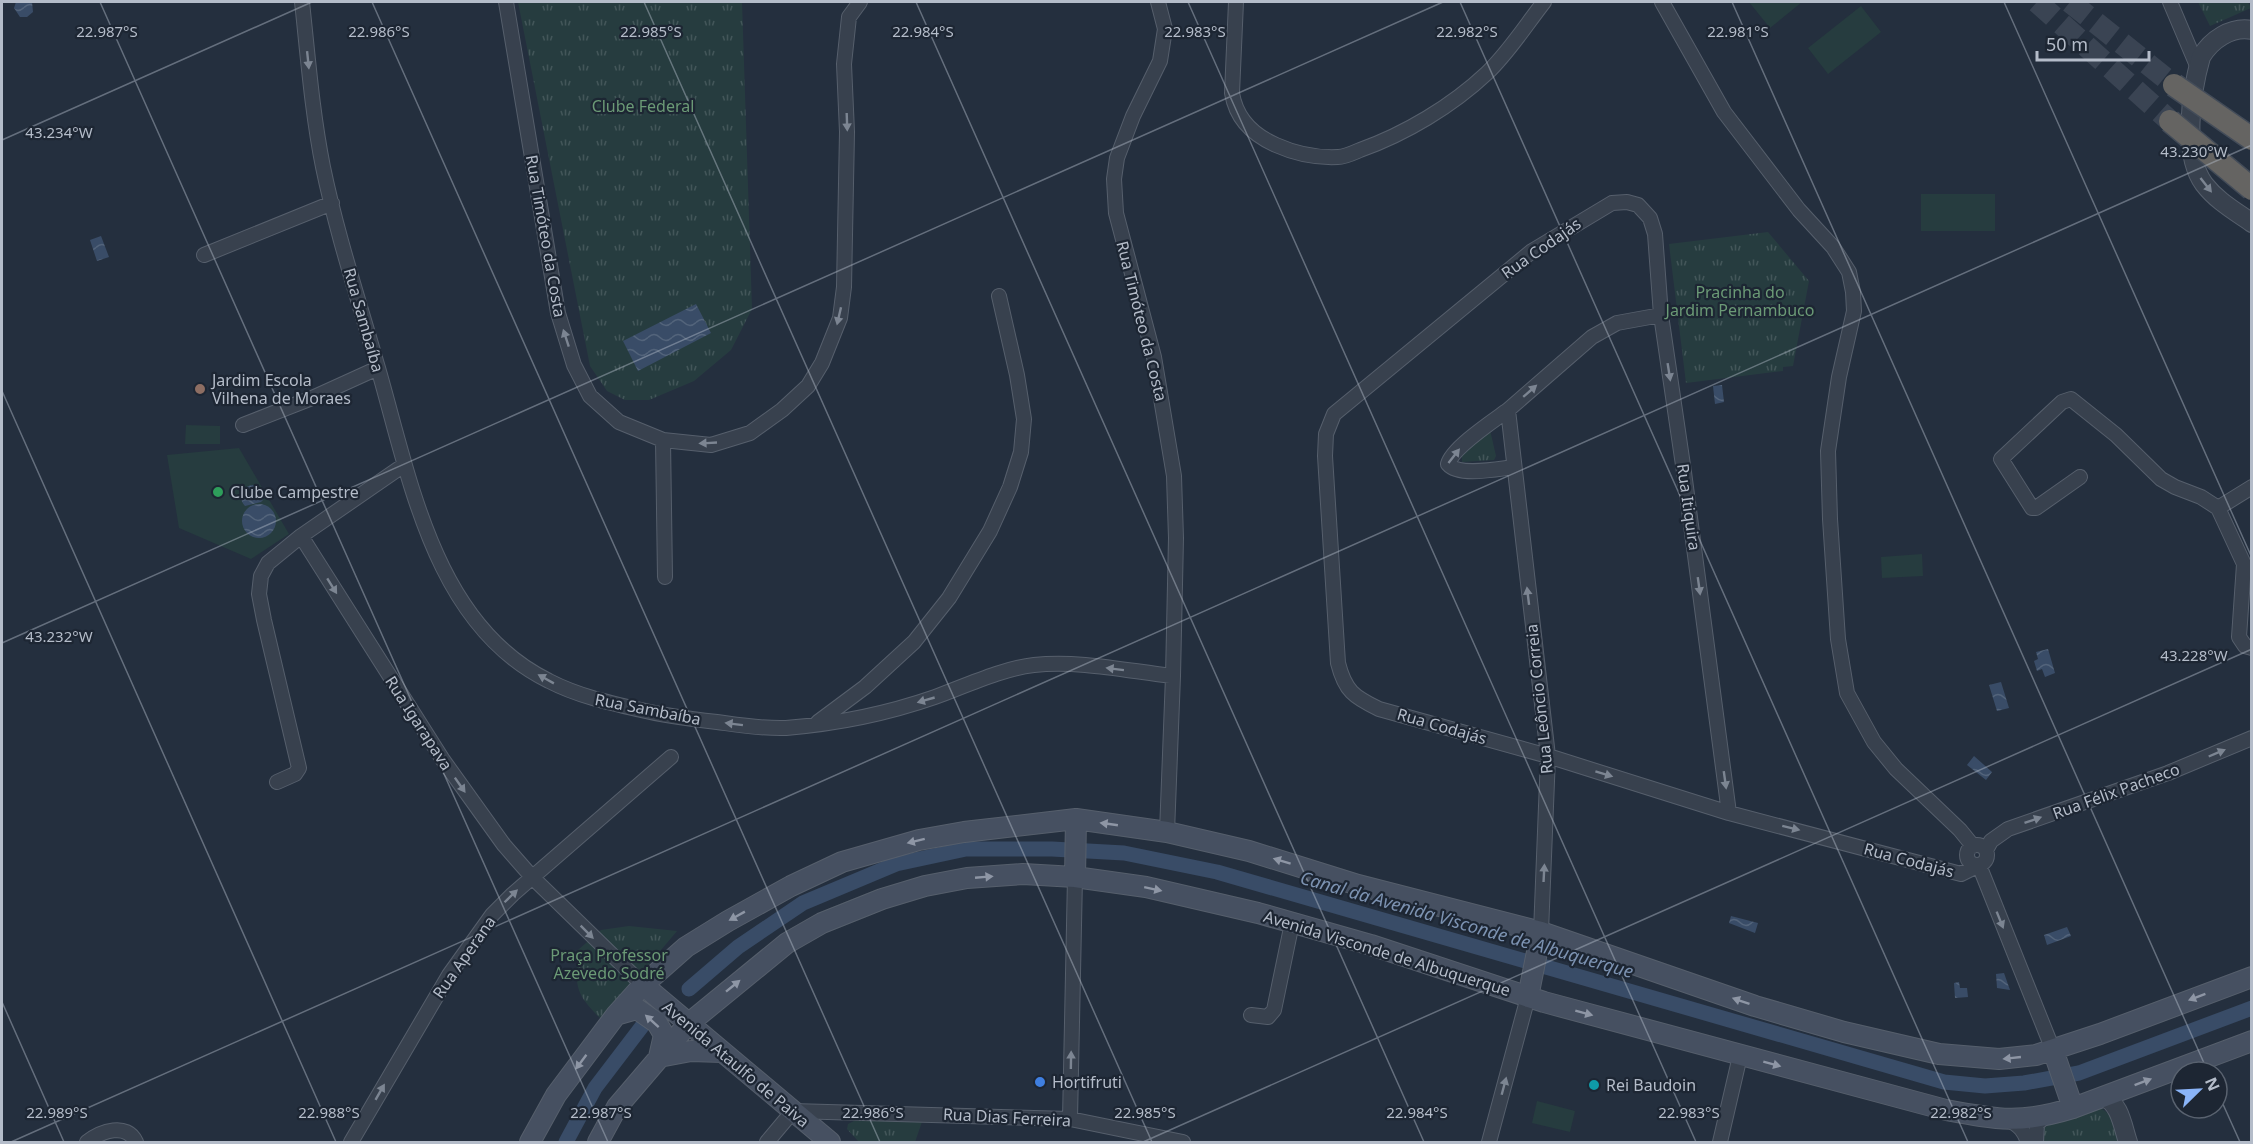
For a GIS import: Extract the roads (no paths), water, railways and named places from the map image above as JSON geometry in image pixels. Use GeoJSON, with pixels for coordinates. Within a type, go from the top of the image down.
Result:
{"type":"FeatureCollection","features":[{"type":"Feature","properties":{"kind":"highway"},"geometry":{"type":"LineString","coordinates":[[2174,85],[2252,139]]}},
{"type":"Feature","properties":{"kind":"highway"},"geometry":{"type":"LineString","coordinates":[[2170,121],[2252,189]]}},
{"type":"Feature","properties":{"kind":"main road"},"geometry":{"type":"LineString","coordinates":[[1075,877],[1076,819]]}},
{"type":"Feature","properties":{"kind":"main road"},"geometry":{"type":"LineString","coordinates":[[530,1143],[556,1095],[616,1015],[643,985],[686,947],[791,886],[842,862],[919,840],[1076,819],[1167,832],[1249,851],[1358,885],[1540,932],[1755,1005],[1844,1032],[1958,1056],[1999,1059],[2036,1055],[2252,977]]}},
{"type":"Feature","properties":{"kind":"main road","name":"Avenida Visconde de Albuquerque"},"geometry":{"type":"LineString","coordinates":[[598,1143],[617,1107],[688,1024],[787,943],[822,923],[882,899],[925,886],[967,878],[1023,874],[1075,877],[1146,887],[1292,922],[1371,945],[1528,997],[1740,1056],[1946,1110],[2009,1120],[2044,1117],[2073,1108],[2252,1041]]}},
{"type":"Feature","properties":{"kind":"main road"},"geometry":{"type":"LineString","coordinates":[[1528,997],[1540,932]]}},
{"type":"Feature","properties":{"kind":"main road","name":"Avenida Ataulfo de Paiva"},"geometry":{"type":"LineString","coordinates":[[643,985],[830,1143]]}},
{"type":"Feature","properties":{"kind":"main road"},"geometry":{"type":"LineString","coordinates":[[616,1015],[637,1009],[657,1023],[664,1035],[659,1057],[691,1052],[722,1052]]}},
{"type":"Feature","properties":{"kind":"main road"},"geometry":{"type":"LineString","coordinates":[[2053,1050],[2073,1108]]}},
{"type":"Feature","properties":{"kind":"street"},"geometry":{"type":"LineString","coordinates":[[204,255],[332,203],[322,165],[313,107],[302,2]]}},
{"type":"Feature","properties":{"kind":"street","name":"Rua Timóteo da Costa"},"geometry":{"type":"LineString","coordinates":[[506,2],[558,313],[574,365],[590,396],[619,422],[663,440],[711,445],[750,433],[782,410],[808,386],[822,363],[840,318],[844,287],[847,132],[844,64],[849,17],[860,2]]}},
{"type":"Feature","properties":{"kind":"street","name":"Rua Timóteo da Costa"},"geometry":{"type":"LineString","coordinates":[[1158,2],[1165,29],[1161,61],[1133,116],[1117,158],[1114,179],[1116,213],[1154,357],[1174,476],[1176,538],[1167,832]]}},
{"type":"Feature","properties":{"kind":"street"},"geometry":{"type":"LineString","coordinates":[[1236,2],[1232,93],[1234,106],[1244,122],[1262,138],[1279,147],[1305,155],[1341,157],[1385,141],[1462,94],[1489,72],[1544,2]]}},
{"type":"Feature","properties":{"kind":"street"},"geometry":{"type":"LineString","coordinates":[[1662,2],[1724,112],[1799,210],[1833,248],[1849,272],[1854,311],[1839,377],[1828,451],[1830,519],[1838,628],[1847,693],[1874,741],[1896,769],[1979,848]]}},
{"type":"Feature","properties":{"kind":"street"},"geometry":{"type":"LineString","coordinates":[[2170,2],[2198,68]]}},
{"type":"Feature","properties":{"kind":"street"},"geometry":{"type":"LineString","coordinates":[[2252,30],[2243,28],[2219,38],[2206,48],[2198,68],[2189,143],[2199,177],[2222,202],[2252,223]]}},
{"type":"Feature","properties":{"kind":"street","name":"Rua Codajás"},"geometry":{"type":"LineString","coordinates":[[1638,205],[1627,202],[1612,203],[1532,251],[1334,414],[1326,434],[1325,456],[1338,663],[1347,689],[1360,700],[1379,709],[1548,756],[1730,813],[1961,874],[1979,865],[2053,1050]]}},
{"type":"Feature","properties":{"kind":"street","name":"Rua Sambaíba"},"geometry":{"type":"LineString","coordinates":[[332,203],[404,465],[425,531],[465,605],[485,631],[513,659],[548,681],[598,701],[659,714],[745,726],[781,728],[814,725],[880,712],[931,698],[1033,664],[1071,664],[1173,676]]}},
{"type":"Feature","properties":{"kind":"street","name":"Rua Itiquira"},"geometry":{"type":"LineString","coordinates":[[1638,205],[1650,218],[1655,234],[1661,315],[1730,813]]}},
{"type":"Feature","properties":{"kind":"street"},"geometry":{"type":"LineString","coordinates":[[814,725],[865,687],[914,642],[955,588],[990,531],[1010,487],[1021,452],[1024,419],[1017,375],[999,296]]}},
{"type":"Feature","properties":{"kind":"street"},"geometry":{"type":"LineString","coordinates":[[1514,467],[1464,472],[1455,470],[1448,464],[1451,456],[1461,447],[1592,338],[1617,323],[1661,315]]}},
{"type":"Feature","properties":{"kind":"street"},"geometry":{"type":"LineString","coordinates":[[243,424],[312,398],[378,368]]}},
{"type":"Feature","properties":{"kind":"street"},"geometry":{"type":"LineString","coordinates":[[2080,477],[2036,508],[2032,508],[2001,459],[2062,402],[2071,399],[2116,435],[2161,479],[2175,487],[2202,496],[2217,507],[2244,564],[2239,637],[2245,646],[2252,648]]}},
{"type":"Feature","properties":{"kind":"street","name":"Rua Leôncio Correia"},"geometry":{"type":"LineString","coordinates":[[1508,410],[1548,756],[1540,932]]}},
{"type":"Feature","properties":{"kind":"street"},"geometry":{"type":"LineString","coordinates":[[663,440],[665,577]]}},
{"type":"Feature","properties":{"kind":"street"},"geometry":{"type":"LineString","coordinates":[[277,782],[295,774],[299,768],[264,620],[259,594],[261,576],[268,563],[301,536],[404,465]]}},
{"type":"Feature","properties":{"kind":"street"},"geometry":{"type":"LineString","coordinates":[[2217,507],[2252,487]]}},
{"type":"Feature","properties":{"kind":"street","name":"Rua Igarapava"},"geometry":{"type":"LineString","coordinates":[[301,536],[443,760],[504,846],[532,877],[643,985]]}},
{"type":"Feature","properties":{"kind":"street","name":"Rua Félix Pacheco"},"geometry":{"type":"LineString","coordinates":[[1979,848],[2008,829],[2168,773],[2252,738]]}},
{"type":"Feature","properties":{"kind":"street","name":"Rua Aperana"},"geometry":{"type":"LineString","coordinates":[[351,1143],[448,975],[467,946],[492,915],[532,877],[671,757]]}},
{"type":"Feature","properties":{"kind":"street"},"geometry":{"type":"LineString","coordinates":[[1979,848],[1968,850],[1967,856],[1972,864],[1979,865]]}},
{"type":"Feature","properties":{"kind":"street"},"geometry":{"type":"LineString","coordinates":[[1070,1119],[1075,877]]}},
{"type":"Feature","properties":{"kind":"street"},"geometry":{"type":"LineString","coordinates":[[1251,1015],[1268,1017],[1274,1010],[1292,922]]}},
{"type":"Feature","properties":{"kind":"street"},"geometry":{"type":"LineString","coordinates":[[1489,1143],[1528,997]]}},
{"type":"Feature","properties":{"kind":"street"},"geometry":{"type":"LineString","coordinates":[[1720,1143],[1740,1056]]}},
{"type":"Feature","properties":{"kind":"street"},"geometry":{"type":"LineString","coordinates":[[2103,1097],[2109,1099],[2116,1107],[2128,1143]]}},
{"type":"Feature","properties":{"kind":"street"},"geometry":{"type":"LineString","coordinates":[[767,1143],[793,1111]]}},
{"type":"Feature","properties":{"kind":"street","name":"Rua Dias Ferreira"},"geometry":{"type":"LineString","coordinates":[[793,1111],[1070,1119],[1182,1143]]}},
{"type":"Feature","properties":{"kind":"street"},"geometry":{"type":"LineString","coordinates":[[2036,1143],[2037,1124],[2044,1117]]}},
{"type":"Feature","properties":{"kind":"street"},"geometry":{"type":"LineString","coordinates":[[2009,1120],[2025,1132],[2028,1143]]}},
{"type":"Feature","properties":{"kind":"street"},"geometry":{"type":"LineString","coordinates":[[87,1143],[107,1131],[122,1130],[132,1134],[136,1143]]}},
{"type":"Feature","properties":{"kind":"water"},"geometry":{"type":"Polygon","coordinates":[[[16,2],[32,2],[33,12],[27,17],[20,17],[14,8],[16,2]]]}},
{"type":"Feature","properties":{"kind":"water"},"geometry":{"type":"Polygon","coordinates":[[[101,236],[109,257],[97,261],[90,240],[101,236]]]}},
{"type":"Feature","properties":{"kind":"water"},"geometry":{"type":"Polygon","coordinates":[[[696,304],[711,333],[638,371],[623,341],[696,304]]]}},
{"type":"Feature","properties":{"kind":"water"},"geometry":{"type":"Polygon","coordinates":[[[1722,385],[1724,402],[1715,404],[1713,386],[1722,385]]]}},
{"type":"Feature","properties":{"kind":"water"},"geometry":{"type":"Polygon","coordinates":[[[253,485],[260,489],[263,500],[245,506],[241,499],[242,492],[246,487],[253,485]]]}},
{"type":"Feature","properties":{"kind":"water"},"geometry":{"type":"Polygon","coordinates":[[[259,504],[271,509],[276,521],[271,533],[259,538],[247,533],[242,521],[247,509],[259,504]]]}},
{"type":"Feature","properties":{"kind":"water"},"geometry":{"type":"Polygon","coordinates":[[[2048,649],[2055,673],[2045,677],[2042,669],[2037,671],[2034,661],[2038,659],[2036,652],[2048,649]]]}},
{"type":"Feature","properties":{"kind":"water"},"geometry":{"type":"Polygon","coordinates":[[[2001,682],[2009,708],[1997,711],[1989,685],[2001,682]]]}},
{"type":"Feature","properties":{"kind":"water"},"geometry":{"type":"Polygon","coordinates":[[[1974,756],[1992,772],[1986,780],[1967,765],[1974,756]]]}},
{"type":"Feature","properties":{"kind":"water"},"geometry":{"type":"Polygon","coordinates":[[[1731,916],[1758,923],[1755,933],[1729,923],[1731,916]]]}},
{"type":"Feature","properties":{"kind":"water"},"geometry":{"type":"Polygon","coordinates":[[[2067,927],[2071,936],[2047,945],[2044,935],[2067,927]]]}},
{"type":"Feature","properties":{"kind":"water"},"geometry":{"type":"Polygon","coordinates":[[[2004,973],[2010,990],[1997,988],[1996,974],[2004,973]]]}},
{"type":"Feature","properties":{"kind":"water"},"geometry":{"type":"Polygon","coordinates":[[[1959,982],[1960,988],[1967,988],[1968,997],[1955,998],[1954,983],[1959,982]]]}},
{"type":"Feature","properties":{"kind":"waterway","name":"Canal da Avenida Visconde de Albuquerque"},"geometry":{"type":"LineString","coordinates":[[689,989],[738,947],[803,903],[896,864],[966,849],[1052,849],[1124,853],[1217,872],[1944,1082],[1985,1086],[2024,1083],[2079,1073],[2252,1008]]}},
{"type":"Feature","properties":{"kind":"waterway"},"geometry":{"type":"LineString","coordinates":[[566,1142],[595,1088],[643,1025]]}},
{"type":"Feature","properties":{"kind":"tunnel"},"geometry":{"type":"LineString","coordinates":[[2037,2],[2170,121]]}},
{"type":"Feature","properties":{"kind":"tunnel"},"geometry":{"type":"LineString","coordinates":[[2070,2],[2174,85]]}},
{"type":"Feature","properties":{"kind":"place","name":"Jardim Escola Vilhena de Moraes"},"geometry":{"type":"Point","coordinates":[200,389]}},
{"type":"Feature","properties":{"kind":"place","name":"Clube Campestre"},"geometry":{"type":"Point","coordinates":[218,492]}},
{"type":"Feature","properties":{"kind":"place","name":"Hortifruti"},"geometry":{"type":"Point","coordinates":[1040,1082]}},
{"type":"Feature","properties":{"kind":"place","name":"Rei Baudoin"},"geometry":{"type":"Point","coordinates":[1594,1085]}},
{"type":"Feature","properties":{"kind":"park label","name":"Clube Federal"},"geometry":{"type":"Point","coordinates":[643,106]}},
{"type":"Feature","properties":{"kind":"park label","name":"Pracinha do Jardim Pernambuco"},"geometry":{"type":"Point","coordinates":[1740,301]}},
{"type":"Feature","properties":{"kind":"park label","name":"Praça Professor Azevedo Sodré"},"geometry":{"type":"Point","coordinates":[609,964]}}]}
